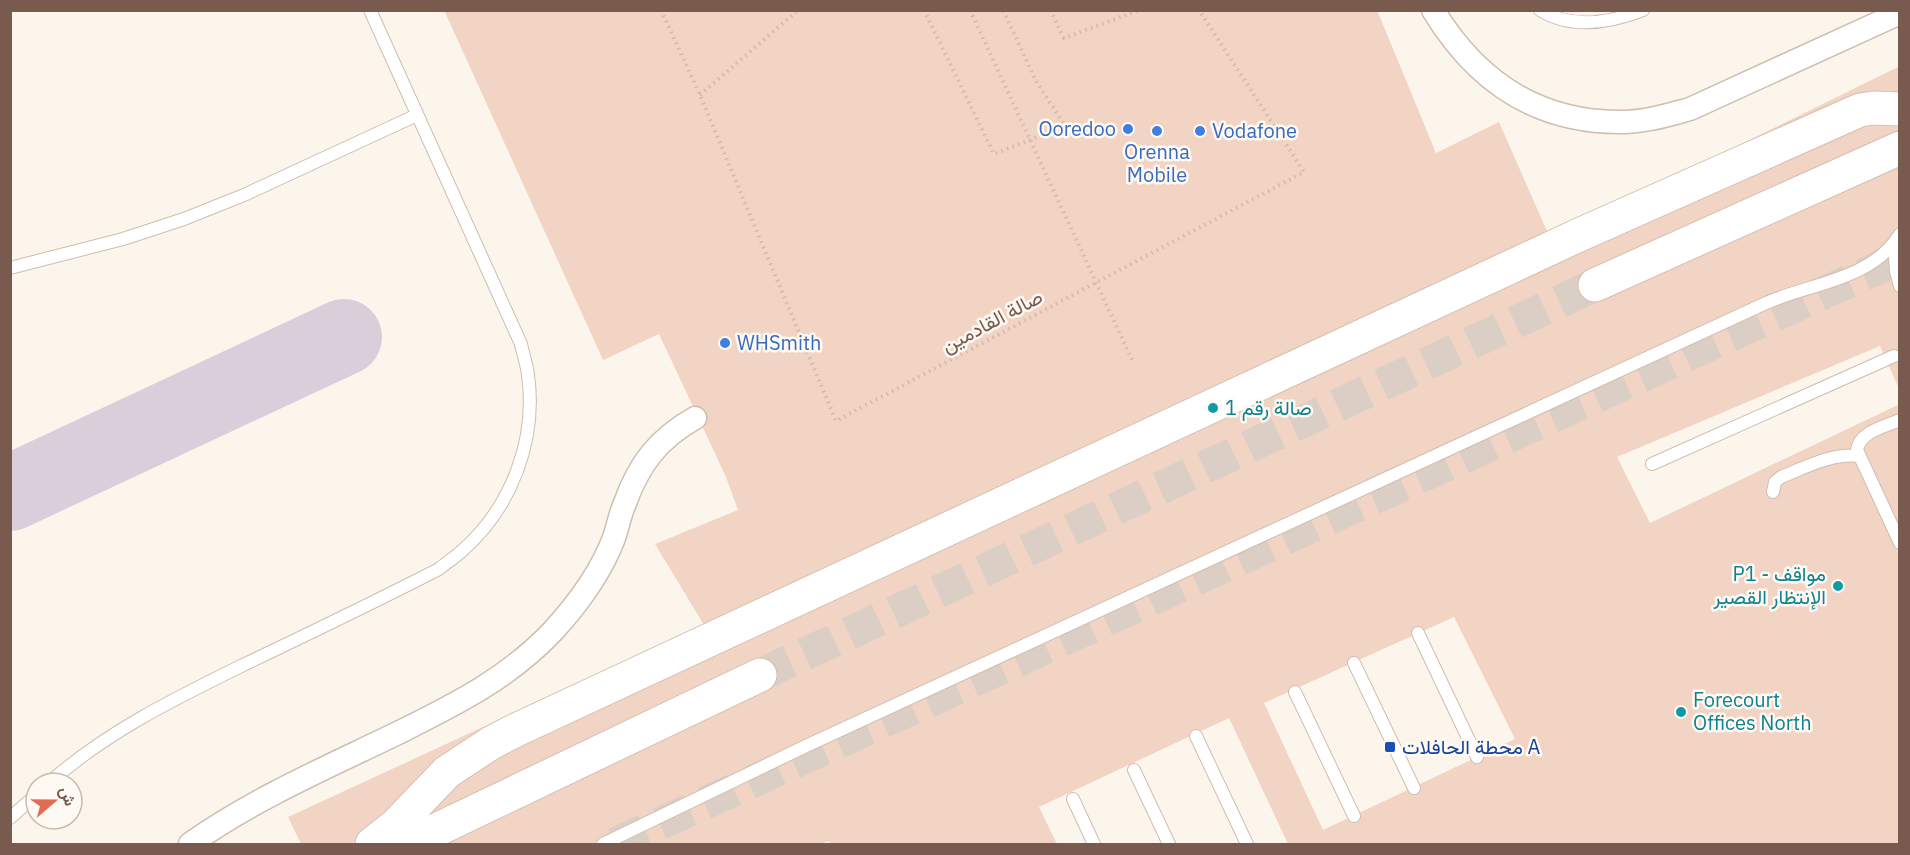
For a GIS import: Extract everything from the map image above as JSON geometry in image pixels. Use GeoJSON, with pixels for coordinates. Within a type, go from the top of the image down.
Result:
{"type":"FeatureCollection","features":[{"type":"Feature","properties":{"kind":"street"},"geometry":{"type":"LineString","coordinates":[[1433,10],[1448,35],[1470,62],[1496,84],[1556,114],[1590,121],[1623,123],[1657,119],[1690,109],[1899,13]]}},
{"type":"Feature","properties":{"kind":"street"},"geometry":{"type":"LineString","coordinates":[[372,844],[396,825],[447,772],[514,731],[1579,235],[1860,110],[1899,109]]}},
{"type":"Feature","properties":{"kind":"street"},"geometry":{"type":"LineString","coordinates":[[1595,285],[1899,148]]}},
{"type":"Feature","properties":{"kind":"street"},"geometry":{"type":"LineString","coordinates":[[190,844],[265,799],[463,700],[495,681],[525,657],[577,602],[598,571],[614,538],[635,475],[653,450],[676,429],[695,418]]}},
{"type":"Feature","properties":{"kind":"street"},"geometry":{"type":"LineString","coordinates":[[407,844],[760,675]]}},
{"type":"Feature","properties":{"kind":"lane"},"geometry":{"type":"LineString","coordinates":[[64,771],[99,744],[190,691],[439,568],[465,549],[486,526],[504,499],[518,470],[526,439],[530,407],[524,354],[370,10]]}},
{"type":"Feature","properties":{"kind":"lane"},"geometry":{"type":"LineString","coordinates":[[1540,10],[1568,21],[1594,23],[1619,20],[1643,10]]}},
{"type":"Feature","properties":{"kind":"lane"},"geometry":{"type":"LineString","coordinates":[[10,268],[123,239],[184,219],[244,195],[417,115]]}},
{"type":"Feature","properties":{"kind":"lane"},"geometry":{"type":"LineString","coordinates":[[1898,242],[1896,271],[1899,286]]}},
{"type":"Feature","properties":{"kind":"lane"},"geometry":{"type":"LineString","coordinates":[[603,844],[623,839],[806,746],[1766,303],[1860,269],[1898,242]]}},
{"type":"Feature","properties":{"kind":"lane"},"geometry":{"type":"LineString","coordinates":[[1652,464],[1894,356]]}},
{"type":"Feature","properties":{"kind":"lane"},"geometry":{"type":"LineString","coordinates":[[1899,420],[1862,437],[1858,445],[1859,456],[1899,543]]}},
{"type":"Feature","properties":{"kind":"lane"},"geometry":{"type":"LineString","coordinates":[[1773,492],[1775,482],[1781,477],[1841,455],[1859,456]]}},
{"type":"Feature","properties":{"kind":"lane"},"geometry":{"type":"LineString","coordinates":[[1418,633],[1477,758]]}},
{"type":"Feature","properties":{"kind":"lane"},"geometry":{"type":"LineString","coordinates":[[1354,663],[1414,788]]}},
{"type":"Feature","properties":{"kind":"lane"},"geometry":{"type":"LineString","coordinates":[[1295,692],[1354,816]]}},
{"type":"Feature","properties":{"kind":"lane"},"geometry":{"type":"LineString","coordinates":[[1196,736],[1247,844]]}},
{"type":"Feature","properties":{"kind":"lane"},"geometry":{"type":"LineString","coordinates":[[1134,770],[1169,844]]}},
{"type":"Feature","properties":{"kind":"lane"},"geometry":{"type":"LineString","coordinates":[[1073,800],[1094,844]]}},
{"type":"Feature","properties":{"kind":"lane"},"geometry":{"type":"LineString","coordinates":[[10,818],[24,806]]}},
{"type":"Feature","properties":{"kind":"path"},"geometry":{"type":"LineString","coordinates":[[661,10],[700,95],[798,10]]}},
{"type":"Feature","properties":{"kind":"path"},"geometry":{"type":"LineString","coordinates":[[924,10],[994,154],[1065,126],[1036,81],[1003,10]]}},
{"type":"Feature","properties":{"kind":"path"},"geometry":{"type":"LineString","coordinates":[[970,10],[1132,360]]}},
{"type":"Feature","properties":{"kind":"path"},"geometry":{"type":"LineString","coordinates":[[1050,10],[1064,38],[1140,10]]}},
{"type":"Feature","properties":{"kind":"path","name":"صالة القادمين"},"geometry":{"type":"LineString","coordinates":[[700,95],[836,421],[1304,172],[1198,10]]}},
{"type":"Feature","properties":{"kind":"path"},"geometry":{"type":"LineString","coordinates":[[1031,140],[1095,283]]}},
{"type":"Feature","properties":{"kind":"building","name":"صالة رقم 1"},"geometry":{"type":"Polygon","coordinates":[[[444,10],[1377,10],[1436,153],[1499,122],[1550,238],[1900,66],[1900,391],[1880,346],[1617,457],[1650,523],[1900,404],[1900,844],[1288,844],[1229,718],[1039,807],[1057,844],[831,844],[829,841],[820,844],[301,844],[288,817],[704,625],[655,544],[738,510],[726,477],[659,334],[603,360],[444,10]],[[1454,617],[1264,703],[1323,830],[1515,739],[1454,617]]]}},
{"type":"Feature","properties":{"kind":"taxiway"},"geometry":{"type":"LineString","coordinates":[[10,493],[344,337]]}},
{"type":"Feature","properties":{"kind":"tunnel"},"geometry":{"type":"LineString","coordinates":[[615,844],[1900,258]]}},
{"type":"Feature","properties":{"kind":"tunnel"},"geometry":{"type":"LineString","coordinates":[[760,675],[1595,285]]}},
{"type":"Feature","properties":{"kind":"place","name":"Ooredoo"},"geometry":{"type":"Point","coordinates":[1128,129]}},
{"type":"Feature","properties":{"kind":"place","name":"Orenna Mobile"},"geometry":{"type":"Point","coordinates":[1157,131]}},
{"type":"Feature","properties":{"kind":"place","name":"Vodafone"},"geometry":{"type":"Point","coordinates":[1200,131]}},
{"type":"Feature","properties":{"kind":"place","name":"WHSmith"},"geometry":{"type":"Point","coordinates":[725,343]}},
{"type":"Feature","properties":{"kind":"place","name":"صالة رقم 1"},"geometry":{"type":"Point","coordinates":[1213,408]}},
{"type":"Feature","properties":{"kind":"place","name":"P1 - مواقف الإنتظار القصير"},"geometry":{"type":"Point","coordinates":[1838,586]}},
{"type":"Feature","properties":{"kind":"place","name":"Forecourt Offices North"},"geometry":{"type":"Point","coordinates":[1681,712]}},
{"type":"Feature","properties":{"kind":"place","name":"محطة الحافلات A"},"geometry":{"type":"Point","coordinates":[1390,747]}}]}
